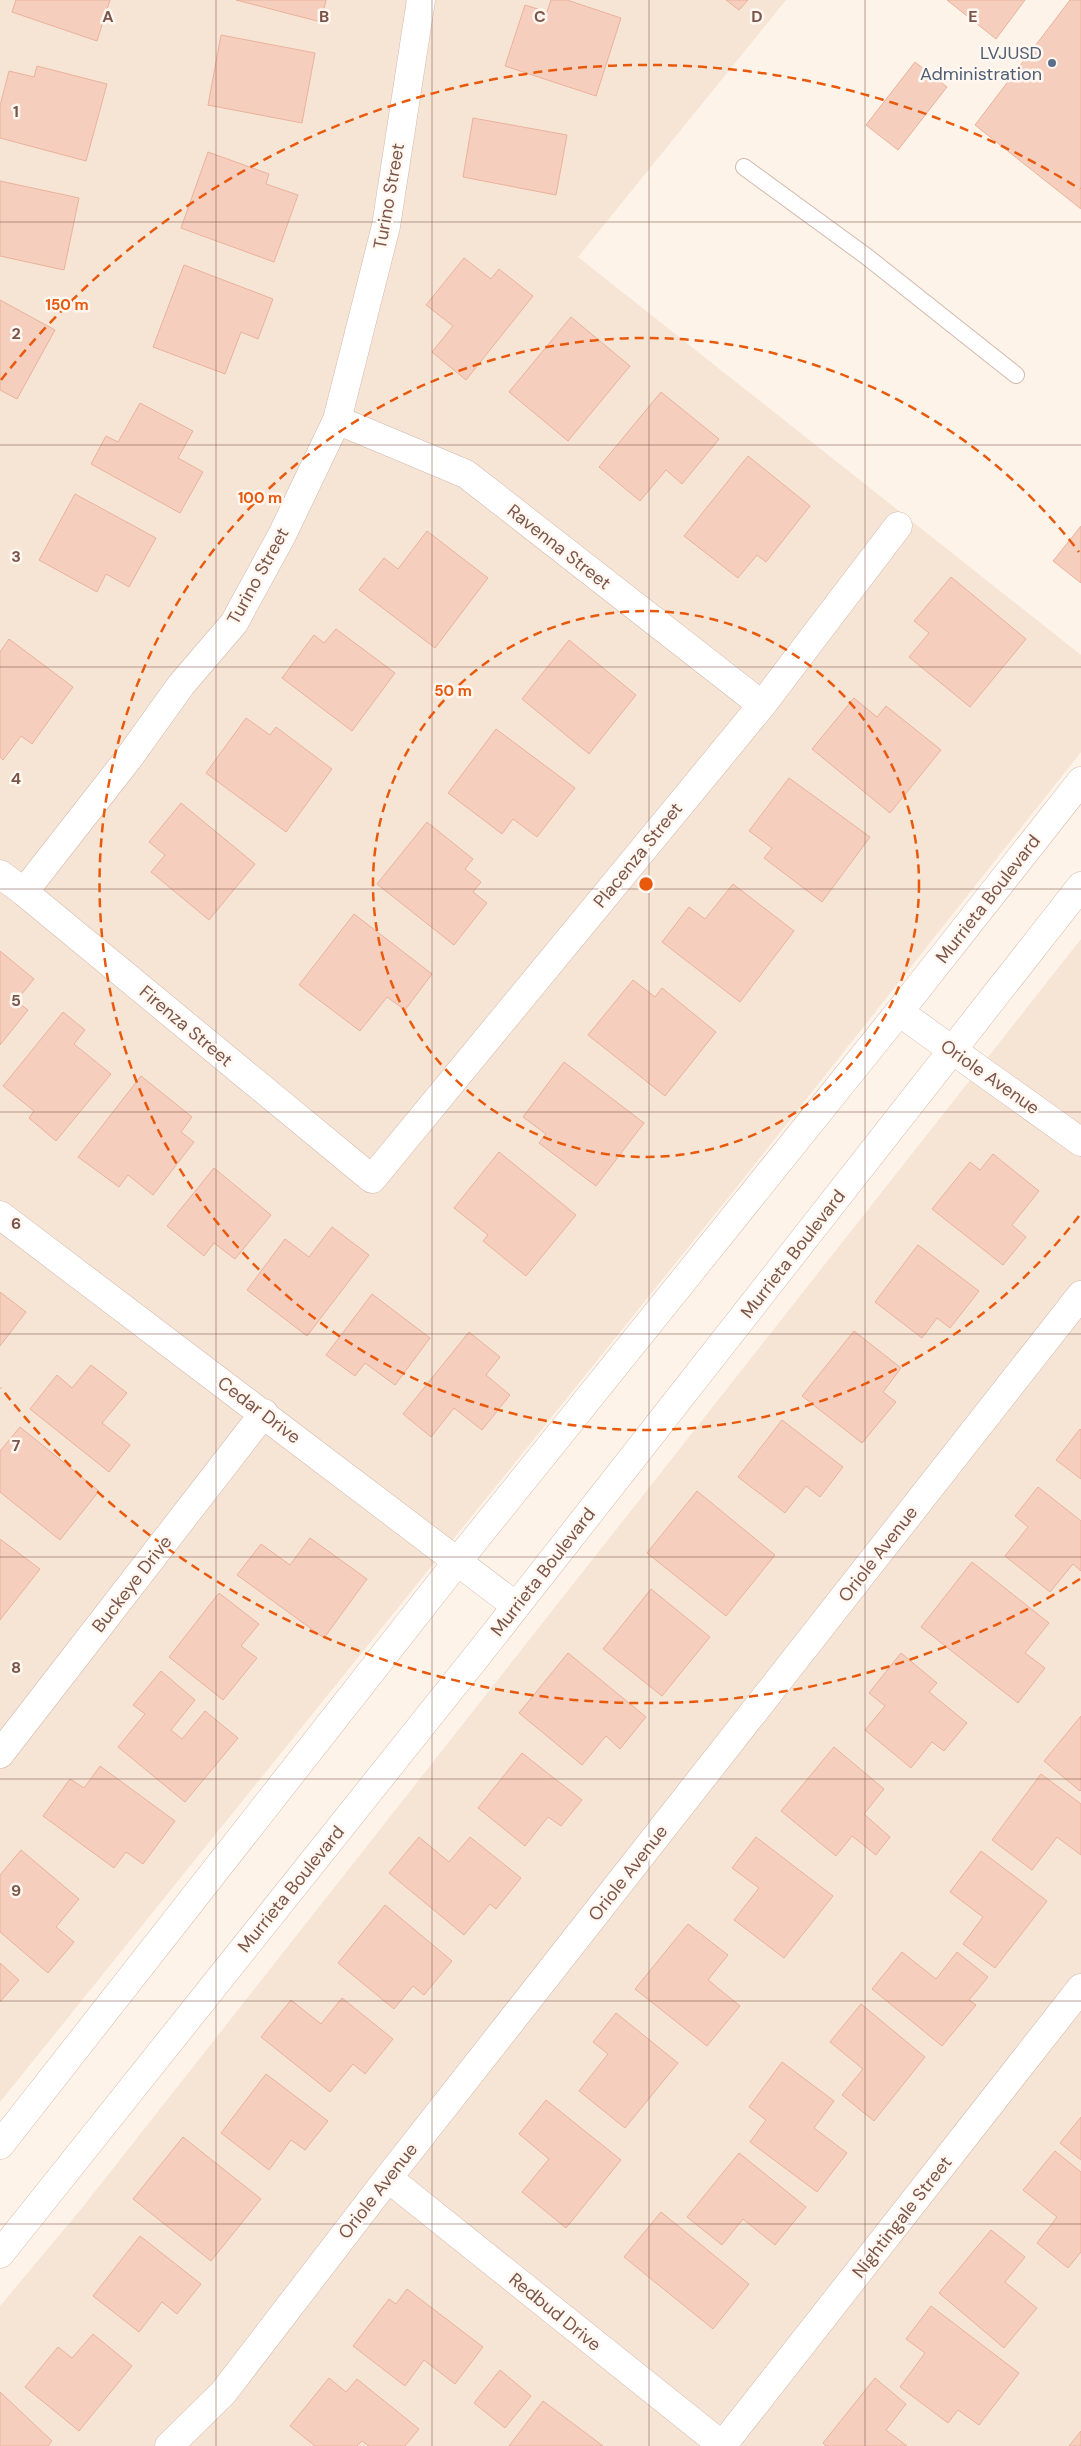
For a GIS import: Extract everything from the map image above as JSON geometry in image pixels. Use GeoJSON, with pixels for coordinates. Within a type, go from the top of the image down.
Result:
{"type":"FeatureCollection","features":[{"type":"Feature","properties":{"kind":"street","name":"Turino Street"},"geometry":{"type":"LineString","coordinates":[[24,892],[128,759],[181,685],[234,623],[282,535],[337,420],[386,226],[421,0]]}},
{"type":"Feature","properties":{"kind":"street","name":"Ravenna Street"},"geometry":{"type":"LineString","coordinates":[[337,420],[466,474],[762,705]]}},
{"type":"Feature","properties":{"kind":"street","name":"Placenza Street"},"geometry":{"type":"LineString","coordinates":[[372,1179],[762,705],[898,526]]}},
{"type":"Feature","properties":{"kind":"street","name":"Murrieta Boulevard"},"geometry":{"type":"LineString","coordinates":[[0,2145],[457,1562],[900,1012],[1081,781]]}},
{"type":"Feature","properties":{"kind":"street","name":"Firenza Street"},"geometry":{"type":"LineString","coordinates":[[0,874],[372,1179]]}},
{"type":"Feature","properties":{"kind":"street","name":"Murrieta Boulevard"},"geometry":{"type":"LineString","coordinates":[[0,2254],[516,1606],[1081,886]]}},
{"type":"Feature","properties":{"kind":"street","name":"Oriole Avenue"},"geometry":{"type":"LineString","coordinates":[[900,1012],[1081,1142]]}},
{"type":"Feature","properties":{"kind":"street","name":"Cedar Drive"},"geometry":{"type":"LineString","coordinates":[[0,1215],[264,1413],[516,1606]]}},
{"type":"Feature","properties":{"kind":"street","name":"Oriole Avenue"},"geometry":{"type":"LineString","coordinates":[[170,2446],[223,2393],[388,2178],[1081,1294]]}},
{"type":"Feature","properties":{"kind":"street","name":"Buckeye Drive"},"geometry":{"type":"LineString","coordinates":[[0,1754],[264,1413]]}},
{"type":"Feature","properties":{"kind":"street","name":"Nightingale Street"},"geometry":{"type":"LineString","coordinates":[[722,2446],[1081,1988]]}},
{"type":"Feature","properties":{"kind":"street","name":"Redbud Drive"},"geometry":{"type":"LineString","coordinates":[[388,2178],[722,2446]]}},
{"type":"Feature","properties":{"kind":"lane"},"geometry":{"type":"LineString","coordinates":[[744,167],[866,256],[1016,375]]}},
{"type":"Feature","properties":{"kind":"shaded area"},"geometry":{"type":"Polygon","coordinates":[[[0,0],[786,0],[578,257],[1081,655],[1081,752],[736,1188],[0,2102],[0,0]]]}},
{"type":"Feature","properties":{"kind":"shaded area"},"geometry":{"type":"Polygon","coordinates":[[[1081,939],[1081,2446],[0,2446],[0,2306],[82,2208],[1081,939]]]}},
{"type":"Feature","properties":{"kind":"building"},"geometry":{"type":"Polygon","coordinates":[[[16,0],[110,0],[97,41],[12,12],[16,0]]]}},
{"type":"Feature","properties":{"kind":"building"},"geometry":{"type":"Polygon","coordinates":[[[236,0],[326,0],[321,22],[236,0]]]}},
{"type":"Feature","properties":{"kind":"building"},"geometry":{"type":"Polygon","coordinates":[[[551,0],[567,0],[621,18],[596,96],[505,66],[525,5],[547,12],[551,0]]]}},
{"type":"Feature","properties":{"kind":"building"},"geometry":{"type":"Polygon","coordinates":[[[726,0],[748,0],[739,10],[726,0]]]}},
{"type":"Feature","properties":{"kind":"building"},"geometry":{"type":"Polygon","coordinates":[[[947,0],[1025,0],[996,39],[947,0]]]}},
{"type":"Feature","properties":{"kind":"building","name":"LVJUSD Administration"},"geometry":{"type":"Polygon","coordinates":[[[1070,0],[1081,0],[1081,209],[975,125],[1070,0]]]}},
{"type":"Feature","properties":{"kind":"building"},"geometry":{"type":"Polygon","coordinates":[[[221,35],[315,53],[302,123],[208,105],[221,35]]]}},
{"type":"Feature","properties":{"kind":"building"},"geometry":{"type":"Polygon","coordinates":[[[915,62],[947,87],[898,150],[866,125],[915,62]]]}},
{"type":"Feature","properties":{"kind":"building"},"geometry":{"type":"Polygon","coordinates":[[[37,66],[107,84],[86,161],[0,138],[0,106],[9,71],[34,77],[37,66]]]}},
{"type":"Feature","properties":{"kind":"building"},"geometry":{"type":"Polygon","coordinates":[[[473,118],[567,135],[556,195],[463,177],[473,118]]]}},
{"type":"Feature","properties":{"kind":"building"},"geometry":{"type":"Polygon","coordinates":[[[208,152],[269,174],[266,184],[298,195],[274,262],[181,228],[208,152]]]}},
{"type":"Feature","properties":{"kind":"building"},"geometry":{"type":"Polygon","coordinates":[[[0,181],[79,198],[64,270],[0,256],[0,181]]]}},
{"type":"Feature","properties":{"kind":"building"},"geometry":{"type":"Polygon","coordinates":[[[464,258],[491,279],[499,269],[533,296],[466,380],[432,352],[453,326],[426,305],[464,258]]]}},
{"type":"Feature","properties":{"kind":"building"},"geometry":{"type":"Polygon","coordinates":[[[184,265],[273,299],[258,339],[241,332],[225,374],[153,347],[184,265]]]}},
{"type":"Feature","properties":{"kind":"building"},"geometry":{"type":"Polygon","coordinates":[[[0,300],[55,330],[17,399],[0,390],[0,300]]]}},
{"type":"Feature","properties":{"kind":"building"},"geometry":{"type":"Polygon","coordinates":[[[571,317],[630,366],[568,441],[509,392],[571,317]]]}},
{"type":"Feature","properties":{"kind":"building"},"geometry":{"type":"Polygon","coordinates":[[[661,392],[719,439],[682,484],[666,470],[640,501],[599,467],[661,392]]]}},
{"type":"Feature","properties":{"kind":"building"},"geometry":{"type":"Polygon","coordinates":[[[140,403],[193,431],[178,458],[203,472],[180,513],[91,464],[106,436],[118,442],[140,403]]]}},
{"type":"Feature","properties":{"kind":"building"},"geometry":{"type":"Polygon","coordinates":[[[748,456],[810,506],[766,562],[757,555],[738,578],[684,536],[748,456]]]}},
{"type":"Feature","properties":{"kind":"building"},"geometry":{"type":"Polygon","coordinates":[[[75,494],[156,538],[129,587],[106,574],[97,592],[39,560],[75,494]]]}},
{"type":"Feature","properties":{"kind":"building"},"geometry":{"type":"Polygon","coordinates":[[[1081,526],[1081,583],[1053,561],[1081,526]]]}},
{"type":"Feature","properties":{"kind":"building"},"geometry":{"type":"Polygon","coordinates":[[[427,531],[488,578],[435,648],[359,590],[384,558],[398,569],[427,531]]]}},
{"type":"Feature","properties":{"kind":"building"},"geometry":{"type":"Polygon","coordinates":[[[951,577],[1026,639],[970,707],[909,657],[929,633],[914,621],[951,577]]]}},
{"type":"Feature","properties":{"kind":"building"},"geometry":{"type":"Polygon","coordinates":[[[336,629],[395,673],[352,731],[282,678],[314,635],[324,643],[336,629]]]}},
{"type":"Feature","properties":{"kind":"building"},"geometry":{"type":"Polygon","coordinates":[[[9,639],[73,687],[32,744],[21,736],[3,760],[0,757],[0,652],[9,639]]]}},
{"type":"Feature","properties":{"kind":"building"},"geometry":{"type":"Polygon","coordinates":[[[569,640],[636,695],[589,754],[522,699],[569,640]]]}},
{"type":"Feature","properties":{"kind":"building"},"geometry":{"type":"Polygon","coordinates":[[[854,698],[877,717],[886,706],[941,750],[890,813],[812,749],[854,698]]]}},
{"type":"Feature","properties":{"kind":"building"},"geometry":{"type":"Polygon","coordinates":[[[246,718],[270,735],[276,727],[332,769],[286,832],[206,773],[246,718]]]}},
{"type":"Feature","properties":{"kind":"building"},"geometry":{"type":"Polygon","coordinates":[[[496,729],[575,788],[537,837],[513,819],[502,834],[448,793],[496,729]]]}},
{"type":"Feature","properties":{"kind":"building"},"geometry":{"type":"Polygon","coordinates":[[[789,778],[870,837],[822,902],[764,858],[772,848],[749,831],[789,778]]]}},
{"type":"Feature","properties":{"kind":"building"},"geometry":{"type":"Polygon","coordinates":[[[181,803],[255,864],[209,920],[151,872],[165,855],[149,842],[181,803]]]}},
{"type":"Feature","properties":{"kind":"building"},"geometry":{"type":"Polygon","coordinates":[[[427,822],[473,859],[465,869],[481,882],[473,892],[487,903],[454,945],[377,884],[427,822]]]}},
{"type":"Feature","properties":{"kind":"building"},"geometry":{"type":"Polygon","coordinates":[[[733,884],[794,931],[740,1002],[662,942],[689,907],[705,919],[733,884]]]}},
{"type":"Feature","properties":{"kind":"building"},"geometry":{"type":"Polygon","coordinates":[[[354,914],[432,974],[405,1010],[387,997],[360,1031],[299,985],[354,914]]]}},
{"type":"Feature","properties":{"kind":"building"},"geometry":{"type":"Polygon","coordinates":[[[0,951],[34,979],[16,1001],[28,1010],[0,1045],[0,951]]]}},
{"type":"Feature","properties":{"kind":"building"},"geometry":{"type":"Polygon","coordinates":[[[633,980],[655,997],[662,988],[716,1032],[665,1096],[588,1035],[633,980]]]}},
{"type":"Feature","properties":{"kind":"building"},"geometry":{"type":"Polygon","coordinates":[[[63,1012],[85,1030],[74,1044],[111,1074],[56,1141],[29,1118],[34,1111],[3,1086],[63,1012]]]}},
{"type":"Feature","properties":{"kind":"building"},"geometry":{"type":"Polygon","coordinates":[[[564,1062],[644,1123],[596,1186],[539,1143],[546,1134],[523,1117],[564,1062]]]}},
{"type":"Feature","properties":{"kind":"building"},"geometry":{"type":"Polygon","coordinates":[[[141,1076],[192,1117],[181,1132],[194,1142],[153,1195],[128,1175],[119,1187],[78,1157],[141,1076]]]}},
{"type":"Feature","properties":{"kind":"building"},"geometry":{"type":"Polygon","coordinates":[[[499,1152],[576,1215],[526,1276],[483,1241],[488,1235],[454,1208],[499,1152]]]}},
{"type":"Feature","properties":{"kind":"building"},"geometry":{"type":"Polygon","coordinates":[[[993,1154],[1039,1191],[1012,1225],[1026,1237],[1003,1265],[932,1209],[970,1162],[980,1170],[993,1154]]]}},
{"type":"Feature","properties":{"kind":"building"},"geometry":{"type":"Polygon","coordinates":[[[214,1168],[271,1215],[235,1259],[214,1243],[204,1256],[167,1226],[214,1168]]]}},
{"type":"Feature","properties":{"kind":"building"},"geometry":{"type":"Polygon","coordinates":[[[332,1227],[369,1255],[307,1336],[247,1290],[285,1239],[309,1257],[332,1227]]]}},
{"type":"Feature","properties":{"kind":"building"},"geometry":{"type":"Polygon","coordinates":[[[918,1245],[979,1291],[950,1328],[937,1318],[922,1338],[875,1302],[918,1245]]]}},
{"type":"Feature","properties":{"kind":"building"},"geometry":{"type":"Polygon","coordinates":[[[0,1292],[26,1312],[0,1346],[0,1292]]]}},
{"type":"Feature","properties":{"kind":"building"},"geometry":{"type":"Polygon","coordinates":[[[372,1294],[430,1338],[395,1385],[365,1363],[355,1376],[326,1355],[372,1294]]]}},
{"type":"Feature","properties":{"kind":"building"},"geometry":{"type":"Polygon","coordinates":[[[854,1331],[901,1368],[883,1392],[896,1402],[862,1443],[802,1396],[854,1331]]]}},
{"type":"Feature","properties":{"kind":"building"},"geometry":{"type":"Polygon","coordinates":[[[469,1332],[500,1357],[486,1375],[510,1395],[482,1430],[454,1408],[431,1437],[403,1414],[469,1332]]]}},
{"type":"Feature","properties":{"kind":"building"},"geometry":{"type":"Polygon","coordinates":[[[91,1365],[127,1393],[102,1423],[130,1445],[109,1472],[30,1409],[57,1375],[72,1388],[91,1365]]]}},
{"type":"Feature","properties":{"kind":"building"},"geometry":{"type":"Polygon","coordinates":[[[782,1420],[843,1467],[820,1497],[806,1486],[785,1513],[738,1477],[782,1420]]]}},
{"type":"Feature","properties":{"kind":"building"},"geometry":{"type":"Polygon","coordinates":[[[20,1427],[99,1491],[60,1540],[0,1492],[0,1451],[20,1427]]]}},
{"type":"Feature","properties":{"kind":"building"},"geometry":{"type":"Polygon","coordinates":[[[1081,1430],[1081,1479],[1056,1460],[1081,1430]]]}},
{"type":"Feature","properties":{"kind":"building"},"geometry":{"type":"Polygon","coordinates":[[[1038,1487],[1081,1521],[1081,1571],[1073,1564],[1050,1592],[1005,1556],[1028,1527],[1015,1516],[1038,1487]]]}},
{"type":"Feature","properties":{"kind":"building"},"geometry":{"type":"Polygon","coordinates":[[[697,1491],[775,1555],[726,1616],[647,1553],[697,1491]]]}},
{"type":"Feature","properties":{"kind":"building"},"geometry":{"type":"Polygon","coordinates":[[[310,1538],[367,1579],[324,1638],[237,1575],[261,1544],[290,1565],[310,1538]]]}},
{"type":"Feature","properties":{"kind":"building"},"geometry":{"type":"Polygon","coordinates":[[[0,1539],[40,1569],[0,1620],[0,1539]]]}},
{"type":"Feature","properties":{"kind":"building"},"geometry":{"type":"Polygon","coordinates":[[[972,1562],[1049,1623],[1025,1653],[1045,1668],[1018,1703],[921,1627],[972,1562]]]}},
{"type":"Feature","properties":{"kind":"building"},"geometry":{"type":"Polygon","coordinates":[[[651,1589],[710,1637],[662,1696],[603,1649],[651,1589]]]}},
{"type":"Feature","properties":{"kind":"building"},"geometry":{"type":"Polygon","coordinates":[[[219,1593],[259,1624],[241,1646],[257,1658],[223,1700],[169,1657],[219,1593]]]}},
{"type":"Feature","properties":{"kind":"building"},"geometry":{"type":"Polygon","coordinates":[[[568,1653],[646,1717],[620,1749],[606,1736],[582,1765],[519,1713],[568,1653]]]}},
{"type":"Feature","properties":{"kind":"building"},"geometry":{"type":"Polygon","coordinates":[[[901,1653],[937,1683],[929,1692],[967,1723],[944,1751],[932,1742],[911,1768],[865,1730],[885,1706],[869,1693],[901,1653]]]}},
{"type":"Feature","properties":{"kind":"building"},"geometry":{"type":"Polygon","coordinates":[[[161,1671],[195,1700],[171,1730],[182,1739],[205,1711],[238,1738],[185,1802],[118,1747],[145,1714],[133,1705],[161,1671]]]}},
{"type":"Feature","properties":{"kind":"building"},"geometry":{"type":"Polygon","coordinates":[[[1081,1716],[1081,1790],[1080,1791],[1044,1761],[1081,1716]]]}},
{"type":"Feature","properties":{"kind":"building"},"geometry":{"type":"Polygon","coordinates":[[[834,1747],[884,1789],[864,1814],[890,1837],[876,1855],[852,1836],[836,1856],[781,1811],[834,1747]]]}},
{"type":"Feature","properties":{"kind":"building"},"geometry":{"type":"Polygon","coordinates":[[[522,1753],[582,1800],[561,1826],[548,1817],[525,1846],[478,1808],[522,1753]]]}},
{"type":"Feature","properties":{"kind":"building"},"geometry":{"type":"Polygon","coordinates":[[[100,1766],[175,1821],[143,1864],[126,1852],[114,1868],[43,1816],[70,1779],[84,1788],[100,1766]]]}},
{"type":"Feature","properties":{"kind":"building"},"geometry":{"type":"Polygon","coordinates":[[[1041,1774],[1081,1804],[1081,1855],[1057,1837],[1032,1870],[992,1840],[1041,1774]]]}},
{"type":"Feature","properties":{"kind":"building"},"geometry":{"type":"Polygon","coordinates":[[[419,1837],[449,1862],[470,1837],[521,1878],[496,1909],[490,1904],[464,1935],[389,1873],[419,1837]]]}},
{"type":"Feature","properties":{"kind":"building"},"geometry":{"type":"Polygon","coordinates":[[[756,1837],[833,1896],[784,1958],[734,1920],[759,1888],[732,1868],[756,1837]]]}},
{"type":"Feature","properties":{"kind":"building"},"geometry":{"type":"Polygon","coordinates":[[[21,1850],[79,1899],[56,1927],[74,1942],[48,1973],[0,1932],[0,1875],[21,1850]]]}},
{"type":"Feature","properties":{"kind":"building"},"geometry":{"type":"Polygon","coordinates":[[[981,1851],[1047,1901],[995,1968],[963,1944],[983,1917],[950,1892],[981,1851]]]}},
{"type":"Feature","properties":{"kind":"building"},"geometry":{"type":"Polygon","coordinates":[[[385,1905],[452,1961],[424,1995],[413,1986],[394,2009],[338,1963],[385,1905]]]}},
{"type":"Feature","properties":{"kind":"building"},"geometry":{"type":"Polygon","coordinates":[[[688,1924],[728,1955],[708,1980],[740,2006],[707,2046],[635,1989],[688,1924]]]}},
{"type":"Feature","properties":{"kind":"building"},"geometry":{"type":"Polygon","coordinates":[[[902,1952],[936,1979],[957,1952],[988,1977],[969,2000],[976,2005],[942,2046],[872,1989],[902,1952]]]}},
{"type":"Feature","properties":{"kind":"building"},"geometry":{"type":"Polygon","coordinates":[[[0,1963],[19,1980],[0,2002],[0,1963]]]}},
{"type":"Feature","properties":{"kind":"building"},"geometry":{"type":"Polygon","coordinates":[[[342,1998],[393,2039],[365,2074],[353,2064],[330,2092],[261,2037],[291,2000],[321,2024],[342,1998]]]}},
{"type":"Feature","properties":{"kind":"building"},"geometry":{"type":"Polygon","coordinates":[[[861,2004],[925,2057],[874,2121],[842,2095],[863,2069],[830,2042],[861,2004]]]}},
{"type":"Feature","properties":{"kind":"building"},"geometry":{"type":"Polygon","coordinates":[[[616,2013],[678,2063],[625,2128],[579,2091],[608,2054],[593,2042],[616,2013]]]}},
{"type":"Feature","properties":{"kind":"building"},"geometry":{"type":"Polygon","coordinates":[[[782,2062],[834,2101],[814,2128],[847,2153],[817,2192],[750,2142],[766,2120],[749,2107],[782,2062]]]}},
{"type":"Feature","properties":{"kind":"building"},"geometry":{"type":"Polygon","coordinates":[[[266,2074],[328,2121],[305,2150],[291,2140],[269,2170],[221,2133],[266,2074]]]}},
{"type":"Feature","properties":{"kind":"building"},"geometry":{"type":"Polygon","coordinates":[[[546,2100],[621,2160],[566,2228],[522,2192],[549,2159],[519,2134],[546,2100]]]}},
{"type":"Feature","properties":{"kind":"building"},"geometry":{"type":"Polygon","coordinates":[[[1081,2117],[1081,2160],[1060,2143],[1081,2117]]]}},
{"type":"Feature","properties":{"kind":"building"},"geometry":{"type":"Polygon","coordinates":[[[183,2137],[261,2199],[211,2261],[133,2199],[183,2137]]]}},
{"type":"Feature","properties":{"kind":"building"},"geometry":{"type":"Polygon","coordinates":[[[1055,2151],[1081,2172],[1081,2252],[1068,2268],[1037,2243],[1057,2217],[1023,2190],[1055,2151]]]}},
{"type":"Feature","properties":{"kind":"building"},"geometry":{"type":"Polygon","coordinates":[[[739,2153],[806,2207],[775,2245],[743,2219],[722,2245],[687,2217],[739,2153]]]}},
{"type":"Feature","properties":{"kind":"building"},"geometry":{"type":"Polygon","coordinates":[[[661,2212],[749,2284],[713,2329],[624,2257],[661,2212]]]}},
{"type":"Feature","properties":{"kind":"building"},"geometry":{"type":"Polygon","coordinates":[[[991,2230],[1025,2257],[1005,2282],[1037,2308],[1004,2348],[939,2293],[991,2230]]]}},
{"type":"Feature","properties":{"kind":"building"},"geometry":{"type":"Polygon","coordinates":[[[140,2236],[201,2284],[177,2314],[162,2302],[139,2332],[93,2296],[140,2236]]]}},
{"type":"Feature","properties":{"kind":"building"},"geometry":{"type":"Polygon","coordinates":[[[407,2289],[483,2347],[455,2384],[424,2360],[405,2386],[353,2346],[389,2299],[396,2304],[407,2289]]]}},
{"type":"Feature","properties":{"kind":"building"},"geometry":{"type":"Polygon","coordinates":[[[931,2306],[1019,2373],[979,2425],[958,2410],[948,2423],[900,2387],[925,2353],[906,2339],[931,2306]]]}},
{"type":"Feature","properties":{"kind":"building"},"geometry":{"type":"Polygon","coordinates":[[[93,2334],[132,2366],[79,2431],[25,2387],[58,2347],[72,2358],[93,2334]]]}},
{"type":"Feature","properties":{"kind":"building"},"geometry":{"type":"Polygon","coordinates":[[[500,2370],[531,2396],[505,2428],[474,2403],[500,2370]]]}},
{"type":"Feature","properties":{"kind":"building"},"geometry":{"type":"Polygon","coordinates":[[[329,2378],[346,2392],[357,2379],[419,2429],[405,2446],[369,2446],[362,2441],[357,2446],[315,2446],[290,2426],[329,2378]]]}},
{"type":"Feature","properties":{"kind":"building"},"geometry":{"type":"Polygon","coordinates":[[[875,2378],[906,2404],[886,2430],[907,2446],[826,2446],[823,2443],[875,2378]]]}},
{"type":"Feature","properties":{"kind":"building"},"geometry":{"type":"Polygon","coordinates":[[[0,2392],[52,2441],[48,2446],[0,2446],[0,2392]]]}},
{"type":"Feature","properties":{"kind":"building"},"geometry":{"type":"Polygon","coordinates":[[[543,2401],[603,2446],[509,2446],[543,2401]]]}},
{"type":"Feature","properties":{"kind":"building"},"geometry":{"type":"Polygon","coordinates":[[[1081,2431],[1081,2446],[1069,2446],[1081,2431]]]}},
{"type":"Feature","properties":{"kind":"place","name":"LVJUSD Administration"},"geometry":{"type":"Point","coordinates":[1052,63]}}]}
